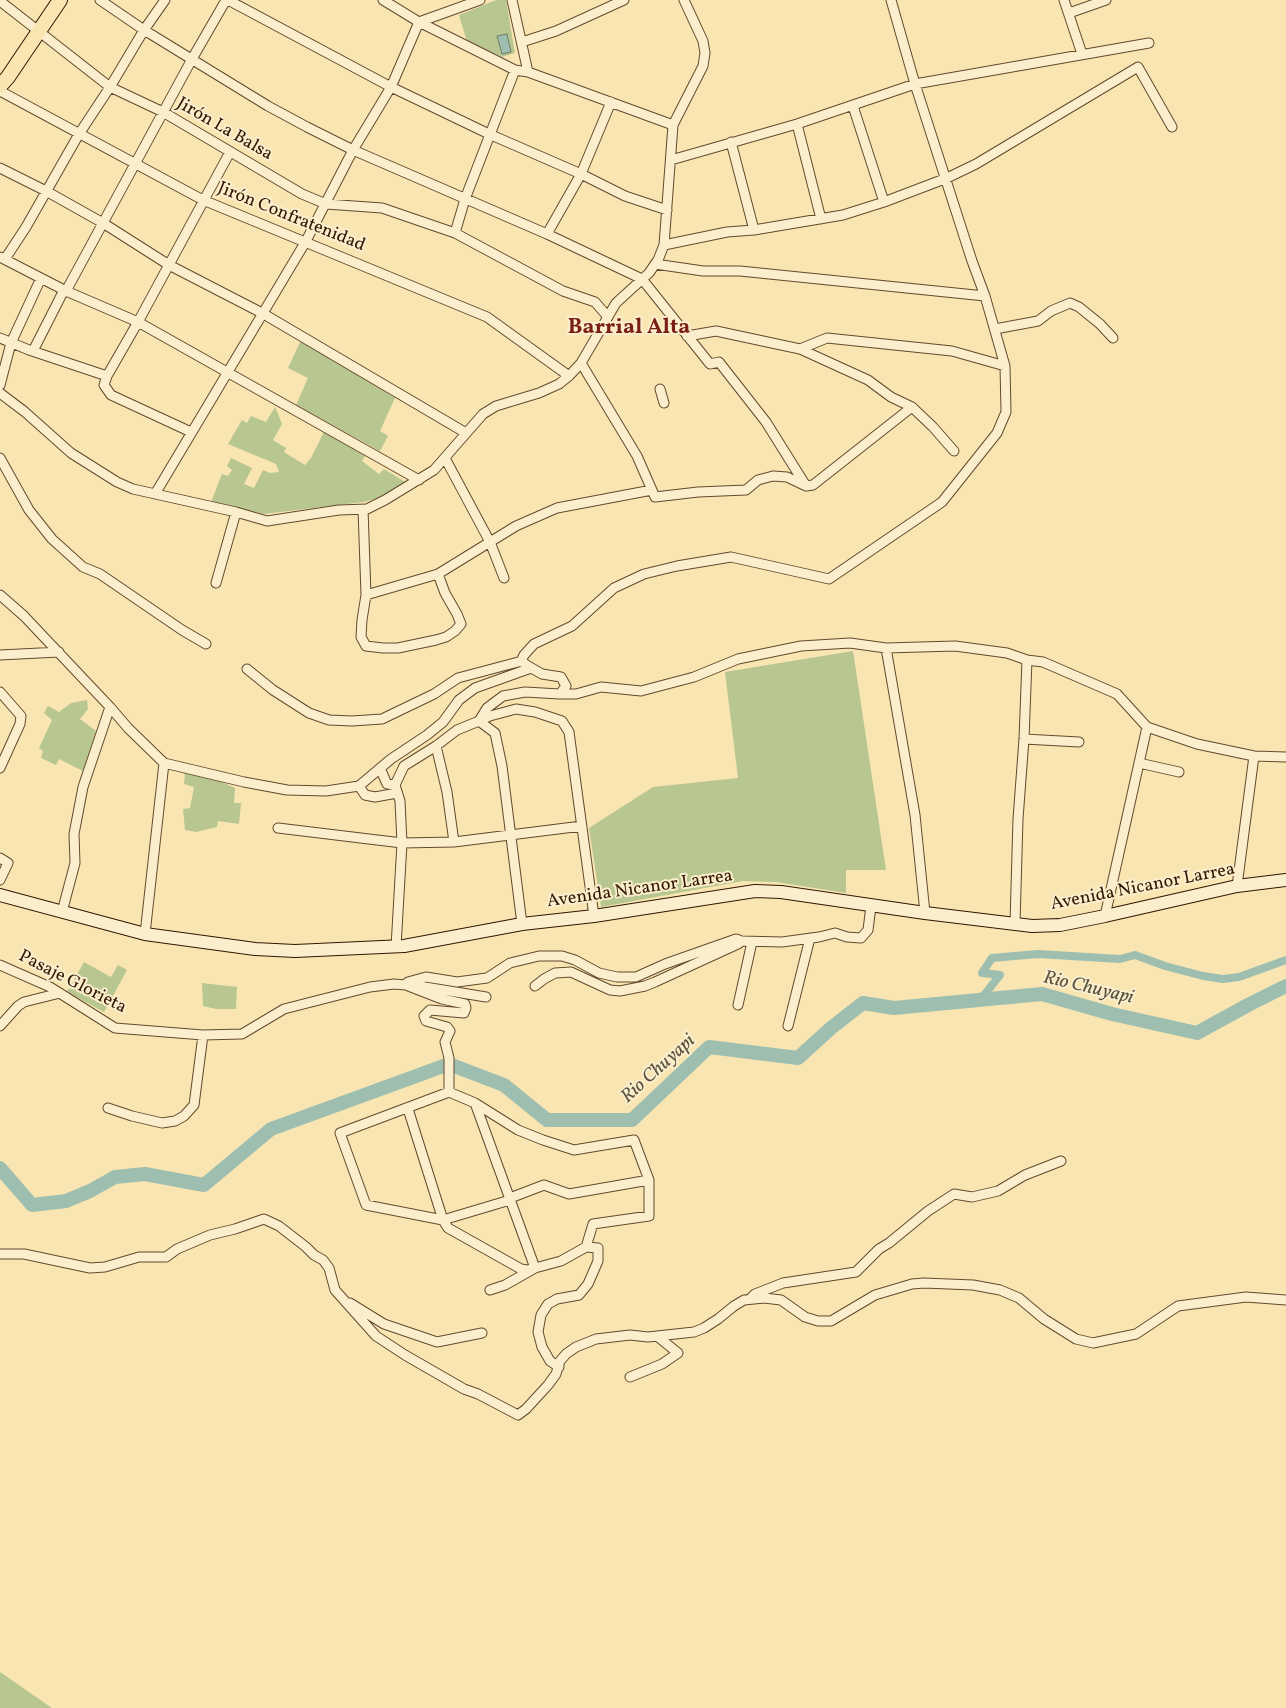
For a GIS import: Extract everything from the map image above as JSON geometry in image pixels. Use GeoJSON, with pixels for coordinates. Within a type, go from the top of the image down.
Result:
{"type":"FeatureCollection","features":[{"type":"Feature","properties":{"kind":"main road"},"geometry":{"type":"LineString","coordinates":[[0,86],[13,70],[60,0]]}},
{"type":"Feature","properties":{"kind":"main road","name":"Avenida Nicanor Larrea"},"geometry":{"type":"LineString","coordinates":[[0,895],[145,934],[255,949],[295,951],[396,947],[522,924],[594,916],[755,891],[781,892],[871,906],[1032,926],[1060,925],[1237,886],[1286,880]]}},
{"type":"Feature","properties":{"kind":"street"},"geometry":{"type":"LineString","coordinates":[[100,0],[144,30],[268,106],[353,150],[547,234],[642,279],[710,364],[719,362],[766,422],[806,486]]}},
{"type":"Feature","properties":{"kind":"street"},"geometry":{"type":"LineString","coordinates":[[165,0],[78,134],[26,227],[2,258],[65,290],[138,322],[419,480]]}},
{"type":"Feature","properties":{"kind":"street"},"geometry":{"type":"LineString","coordinates":[[32,351],[192,59],[227,0],[391,88],[625,196],[667,210]]}},
{"type":"Feature","properties":{"kind":"street"},"geometry":{"type":"LineString","coordinates":[[384,0],[419,22],[515,70],[528,72],[673,125]]}},
{"type":"Feature","properties":{"kind":"street"},"geometry":{"type":"LineString","coordinates":[[155,494],[306,241],[353,150],[391,88],[419,22],[480,0]]}},
{"type":"Feature","properties":{"kind":"street"},"geometry":{"type":"LineString","coordinates":[[512,0],[528,72]]}},
{"type":"Feature","properties":{"kind":"street"},"geometry":{"type":"LineString","coordinates":[[522,42],[556,31],[624,0]]}},
{"type":"Feature","properties":{"kind":"street"},"geometry":{"type":"LineString","coordinates":[[0,393],[25,412],[71,453],[117,482],[133,489],[236,512],[267,521],[339,510],[363,509],[385,500],[434,470],[483,414],[496,406],[539,393],[559,384],[569,376],[581,363],[616,303],[649,273],[655,264],[664,245],[673,125],[703,66],[705,53],[703,41],[684,0]]}},
{"type":"Feature","properties":{"kind":"street"},"geometry":{"type":"LineString","coordinates":[[522,661],[524,655],[534,644],[572,626],[614,588],[644,574],[731,556],[829,579],[942,502],[997,433],[1006,412],[1006,366],[985,296],[972,262],[915,84],[891,0]]}},
{"type":"Feature","properties":{"kind":"street"},"geometry":{"type":"LineString","coordinates":[[1064,0],[1082,54]]}},
{"type":"Feature","properties":{"kind":"street"},"geometry":{"type":"LineString","coordinates":[[1068,13],[1106,0]]}},
{"type":"Feature","properties":{"kind":"street","name":"Jirón La Balsa"},"geometry":{"type":"LineString","coordinates":[[0,2],[110,87],[163,112],[302,194],[326,204],[382,208],[455,233],[563,291],[595,302],[608,317]]}},
{"type":"Feature","properties":{"kind":"street"},"geometry":{"type":"LineString","coordinates":[[671,160],[797,124],[915,84],[1150,43]]}},
{"type":"Feature","properties":{"kind":"street"},"geometry":{"type":"LineString","coordinates":[[664,245],[727,232],[754,230],[843,215],[884,202],[976,164],[1138,67],[1172,127]]}},
{"type":"Feature","properties":{"kind":"street"},"geometry":{"type":"LineString","coordinates":[[455,233],[465,199],[515,70]]}},
{"type":"Feature","properties":{"kind":"street","name":"Jirón Confratenidad"},"geometry":{"type":"LineString","coordinates":[[0,91],[203,200],[487,317],[569,376]]}},
{"type":"Feature","properties":{"kind":"street"},"geometry":{"type":"LineString","coordinates":[[547,234],[580,174],[611,102]]}},
{"type":"Feature","properties":{"kind":"street"},"geometry":{"type":"LineString","coordinates":[[853,106],[884,202]]}},
{"type":"Feature","properties":{"kind":"street"},"geometry":{"type":"LineString","coordinates":[[797,124],[821,219]]}},
{"type":"Feature","properties":{"kind":"street"},"geometry":{"type":"LineString","coordinates":[[731,142],[754,230]]}},
{"type":"Feature","properties":{"kind":"street"},"geometry":{"type":"LineString","coordinates":[[192,432],[111,395],[104,385],[107,376],[230,152]]}},
{"type":"Feature","properties":{"kind":"street"},"geometry":{"type":"LineString","coordinates":[[0,168],[46,191],[102,223],[169,265],[262,313],[466,433]]}},
{"type":"Feature","properties":{"kind":"street"},"geometry":{"type":"LineString","coordinates":[[655,264],[703,271],[740,270],[985,296]]}},
{"type":"Feature","properties":{"kind":"street"},"geometry":{"type":"LineString","coordinates":[[0,385],[11,343],[41,278]]}},
{"type":"Feature","properties":{"kind":"street"},"geometry":{"type":"LineString","coordinates":[[995,329],[1038,321],[1051,311],[1070,303],[1079,307],[1114,338]]}},
{"type":"Feature","properties":{"kind":"street"},"geometry":{"type":"LineString","coordinates":[[687,336],[716,331],[800,349],[868,380],[891,397],[912,408],[934,427],[954,451]]}},
{"type":"Feature","properties":{"kind":"street"},"geometry":{"type":"LineString","coordinates":[[0,338],[32,351],[107,376]]}},
{"type":"Feature","properties":{"kind":"street"},"geometry":{"type":"LineString","coordinates":[[800,349],[827,338],[952,351],[1006,366]]}},
{"type":"Feature","properties":{"kind":"street"},"geometry":{"type":"LineString","coordinates":[[581,363],[636,456],[655,497],[698,492],[746,490],[758,480],[773,476],[787,477],[806,486],[813,485],[912,408]]}},
{"type":"Feature","properties":{"kind":"street"},"geometry":{"type":"LineString","coordinates":[[660,389],[664,403]]}},
{"type":"Feature","properties":{"kind":"street"},"geometry":{"type":"LineString","coordinates":[[0,458],[29,510],[52,539],[83,567],[100,574],[182,630],[206,644]]}},
{"type":"Feature","properties":{"kind":"street"},"geometry":{"type":"LineString","coordinates":[[446,458],[490,542],[504,578]]}},
{"type":"Feature","properties":{"kind":"street"},"geometry":{"type":"LineString","coordinates":[[366,595],[438,574],[516,526],[557,508],[652,490]]}},
{"type":"Feature","properties":{"kind":"street"},"geometry":{"type":"LineString","coordinates":[[363,509],[366,595],[361,637],[366,646],[398,648],[436,640],[455,631],[461,624],[445,593],[438,574]]}},
{"type":"Feature","properties":{"kind":"street"},"geometry":{"type":"LineString","coordinates":[[216,583],[236,512]]}},
{"type":"Feature","properties":{"kind":"street"},"geometry":{"type":"LineString","coordinates":[[0,595],[24,616],[128,728],[164,763],[287,790],[326,791],[359,786],[380,768],[443,722],[459,700],[475,688],[531,668]]}},
{"type":"Feature","properties":{"kind":"street"},"geometry":{"type":"LineString","coordinates":[[479,721],[487,708],[503,696],[525,692],[576,694],[602,687],[641,691],[694,677],[738,659],[801,646],[850,643],[886,648],[955,646],[1007,653],[1027,660],[1043,662],[1117,694],[1147,728],[1197,744],[1254,756],[1286,757]]}},
{"type":"Feature","properties":{"kind":"street"},"geometry":{"type":"LineString","coordinates":[[886,648],[915,815],[925,913]]}},
{"type":"Feature","properties":{"kind":"street"},"geometry":{"type":"LineString","coordinates":[[0,655],[59,652]]}},
{"type":"Feature","properties":{"kind":"street"},"geometry":{"type":"LineString","coordinates":[[1015,923],[1018,819],[1027,660]]}},
{"type":"Feature","properties":{"kind":"street"},"geometry":{"type":"LineString","coordinates":[[522,661],[542,674],[561,677],[566,686],[560,694]]}},
{"type":"Feature","properties":{"kind":"street"},"geometry":{"type":"LineString","coordinates":[[247,669],[309,713],[329,720],[352,721],[382,719],[434,694],[458,678],[522,661]]}},
{"type":"Feature","properties":{"kind":"street"},"geometry":{"type":"LineString","coordinates":[[0,692],[21,716],[20,724],[0,768]]}},
{"type":"Feature","properties":{"kind":"street"},"geometry":{"type":"LineString","coordinates":[[62,912],[75,863],[74,834],[83,787],[110,707]]}},
{"type":"Feature","properties":{"kind":"street"},"geometry":{"type":"LineString","coordinates":[[396,947],[402,843],[400,802],[396,789],[404,766],[457,730],[490,716],[516,709],[535,712],[562,721],[569,732],[594,916]]}},
{"type":"Feature","properties":{"kind":"street"},"geometry":{"type":"LineString","coordinates":[[479,721],[495,733],[502,766],[522,924]]}},
{"type":"Feature","properties":{"kind":"street"},"geometry":{"type":"LineString","coordinates":[[1105,916],[1147,728]]}},
{"type":"Feature","properties":{"kind":"street"},"geometry":{"type":"LineString","coordinates":[[1024,739],[1079,742]]}},
{"type":"Feature","properties":{"kind":"street"},"geometry":{"type":"LineString","coordinates":[[436,746],[447,792],[454,842]]}},
{"type":"Feature","properties":{"kind":"street"},"geometry":{"type":"LineString","coordinates":[[1237,886],[1254,756]]}},
{"type":"Feature","properties":{"kind":"street"},"geometry":{"type":"LineString","coordinates":[[145,934],[164,763]]}},
{"type":"Feature","properties":{"kind":"street"},"geometry":{"type":"LineString","coordinates":[[1139,763],[1179,772]]}},
{"type":"Feature","properties":{"kind":"street"},"geometry":{"type":"LineString","coordinates":[[380,768],[387,784],[396,789]]}},
{"type":"Feature","properties":{"kind":"street"},"geometry":{"type":"LineString","coordinates":[[359,786],[365,796],[374,797],[396,789]]}},
{"type":"Feature","properties":{"kind":"street"},"geometry":{"type":"LineString","coordinates":[[278,828],[402,843],[454,842],[582,826]]}},
{"type":"Feature","properties":{"kind":"street"},"geometry":{"type":"LineString","coordinates":[[0,858],[8,862],[0,880]]}},
{"type":"Feature","properties":{"kind":"street"},"geometry":{"type":"LineString","coordinates":[[406,985],[408,982],[426,977],[457,982],[487,978],[510,963],[539,956],[562,956],[575,960],[599,973],[617,977],[636,977],[665,964],[736,939],[752,942],[782,942],[834,933],[847,937],[861,938],[868,930],[871,906]]}},
{"type":"Feature","properties":{"kind":"street"},"geometry":{"type":"LineString","coordinates":[[788,1026],[810,938]]}},
{"type":"Feature","properties":{"kind":"street"},"geometry":{"type":"LineString","coordinates":[[535,986],[555,973],[571,972],[610,990],[620,991],[645,986],[742,941]]}},
{"type":"Feature","properties":{"kind":"street"},"geometry":{"type":"LineString","coordinates":[[738,1005],[752,942]]}},
{"type":"Feature","properties":{"kind":"street","name":"Pasaje Glorieta"},"geometry":{"type":"LineString","coordinates":[[0,965],[50,987],[115,1028],[203,1035],[242,1034],[284,1009],[370,987],[394,984],[406,985]]}},
{"type":"Feature","properties":{"kind":"street"},"geometry":{"type":"LineString","coordinates":[[406,985],[432,987],[486,997]]}},
{"type":"Feature","properties":{"kind":"street"},"geometry":{"type":"LineString","coordinates":[[406,985],[442,999],[465,1004],[464,1013],[430,1010],[424,1016],[426,1021],[447,1027],[450,1032],[445,1042],[449,1058],[449,1092]]}},
{"type":"Feature","properties":{"kind":"street"},"geometry":{"type":"LineString","coordinates":[[0,1026],[24,1002],[60,993]]}},
{"type":"Feature","properties":{"kind":"street"},"geometry":{"type":"LineString","coordinates":[[108,1108],[162,1123],[176,1121],[184,1116],[194,1105],[203,1035]]}},
{"type":"Feature","properties":{"kind":"street"},"geometry":{"type":"LineString","coordinates":[[586,1247],[593,1224],[649,1216],[649,1180],[634,1140],[574,1150],[518,1130],[475,1103],[449,1092],[340,1134],[366,1205],[443,1220],[510,1199],[544,1185],[569,1194],[649,1180]]}},
{"type":"Feature","properties":{"kind":"street"},"geometry":{"type":"LineString","coordinates":[[475,1103],[535,1268]]}},
{"type":"Feature","properties":{"kind":"street"},"geometry":{"type":"LineString","coordinates":[[408,1108],[443,1220],[448,1228],[521,1269],[527,1270],[561,1261],[586,1247],[598,1248],[598,1261],[588,1284],[579,1295],[557,1299],[548,1304],[541,1315],[538,1332],[542,1347],[550,1360],[559,1367]]}},
{"type":"Feature","properties":{"kind":"street"},"geometry":{"type":"LineString","coordinates":[[750,1300],[755,1294],[783,1283],[856,1272],[878,1249],[894,1239],[928,1210],[954,1194],[972,1198],[998,1191],[1025,1175],[1060,1161]]}},
{"type":"Feature","properties":{"kind":"street"},"geometry":{"type":"LineString","coordinates":[[0,1254],[24,1254],[90,1268],[105,1267],[139,1257],[166,1257],[177,1249],[210,1235],[264,1219],[279,1226],[314,1255],[323,1260],[329,1268],[335,1290],[376,1336],[464,1389],[478,1394],[518,1415],[548,1385],[556,1374],[560,1361],[576,1347],[596,1339],[630,1335],[648,1337],[694,1332],[704,1328],[744,1300],[764,1298],[781,1300],[805,1317],[818,1321],[831,1320],[875,1295],[912,1284],[973,1285],[1000,1290],[1019,1298],[1044,1319],[1076,1339],[1092,1343],[1136,1334],[1178,1306],[1246,1297],[1286,1300]]}},
{"type":"Feature","properties":{"kind":"street"},"geometry":{"type":"LineString","coordinates":[[490,1290],[505,1285],[535,1268]]}},
{"type":"Feature","properties":{"kind":"street"},"geometry":{"type":"LineString","coordinates":[[342,1298],[384,1324],[437,1342],[482,1333]]}},
{"type":"Feature","properties":{"kind":"street"},"geometry":{"type":"LineString","coordinates":[[630,1377],[662,1364],[678,1353],[657,1336]]}},
{"type":"Feature","properties":{"kind":"green space"},"geometry":{"type":"Polygon","coordinates":[[[496,0],[506,0],[515,53],[502,57],[467,42],[459,15],[496,0]]]}},
{"type":"Feature","properties":{"kind":"green space"},"geometry":{"type":"Polygon","coordinates":[[[301,340],[395,398],[380,431],[388,436],[380,451],[296,405],[308,378],[288,368],[301,340]]]}},
{"type":"Feature","properties":{"kind":"green space"},"geometry":{"type":"Polygon","coordinates":[[[275,407],[282,424],[273,440],[286,448],[284,452],[305,465],[311,458],[324,432],[365,456],[362,461],[379,474],[384,469],[407,483],[386,496],[364,502],[264,514],[211,502],[222,474],[228,476],[232,470],[227,466],[231,458],[252,468],[244,484],[254,488],[263,470],[270,473],[279,472],[276,464],[228,444],[242,420],[247,423],[251,416],[266,422],[275,407]]]}},
{"type":"Feature","properties":{"kind":"green space"},"geometry":{"type":"Polygon","coordinates":[[[853,651],[886,870],[846,870],[846,893],[776,882],[743,881],[601,907],[589,828],[653,787],[738,778],[725,672],[853,651]]]}},
{"type":"Feature","properties":{"kind":"green space"},"geometry":{"type":"Polygon","coordinates":[[[87,700],[88,709],[80,719],[96,731],[83,771],[59,759],[56,765],[41,758],[43,751],[39,748],[52,720],[44,713],[48,706],[59,712],[71,703],[87,700]]]}},
{"type":"Feature","properties":{"kind":"green space"},"geometry":{"type":"Polygon","coordinates":[[[179,769],[208,776],[235,788],[234,803],[241,803],[239,824],[218,821],[217,827],[196,832],[185,830],[183,809],[190,808],[194,787],[184,784],[185,775],[179,769]]]}},
{"type":"Feature","properties":{"kind":"green space"},"geometry":{"type":"Polygon","coordinates":[[[84,962],[111,977],[118,965],[127,970],[104,1012],[67,992],[84,962]]]}},
{"type":"Feature","properties":{"kind":"green space"},"geometry":{"type":"Polygon","coordinates":[[[202,983],[237,987],[236,1009],[216,1009],[203,1006],[202,983]]]}},
{"type":"Feature","properties":{"kind":"green space"},"geometry":{"type":"Polygon","coordinates":[[[0,1672],[52,1708],[0,1708],[0,1672]]]}},
{"type":"Feature","properties":{"kind":"shaded area"},"geometry":{"type":"Polygon","coordinates":[[[507,34],[511,52],[502,54],[497,36],[507,34]]]}},
{"type":"Feature","properties":{"kind":"waterway"},"geometry":{"type":"LineString","coordinates":[[981,999],[1000,975],[982,973],[992,958],[1038,954],[1120,959],[1135,955],[1165,966],[1223,979],[1239,977],[1286,960]]}},
{"type":"Feature","properties":{"kind":"waterway","name":"Rio Chuyapi"},"geometry":{"type":"LineString","coordinates":[[0,1168],[32,1205],[66,1201],[90,1191],[115,1177],[145,1174],[204,1185],[271,1129],[449,1064],[504,1085],[547,1120],[632,1120],[709,1047],[798,1058],[831,1028],[863,1003],[894,1008],[1042,994],[1112,1014],[1197,1033],[1286,986]]}},
{"type":"Feature","properties":{"kind":"district","name":"Barrial Alta"},"geometry":{"type":"Point","coordinates":[629,329]}}]}
